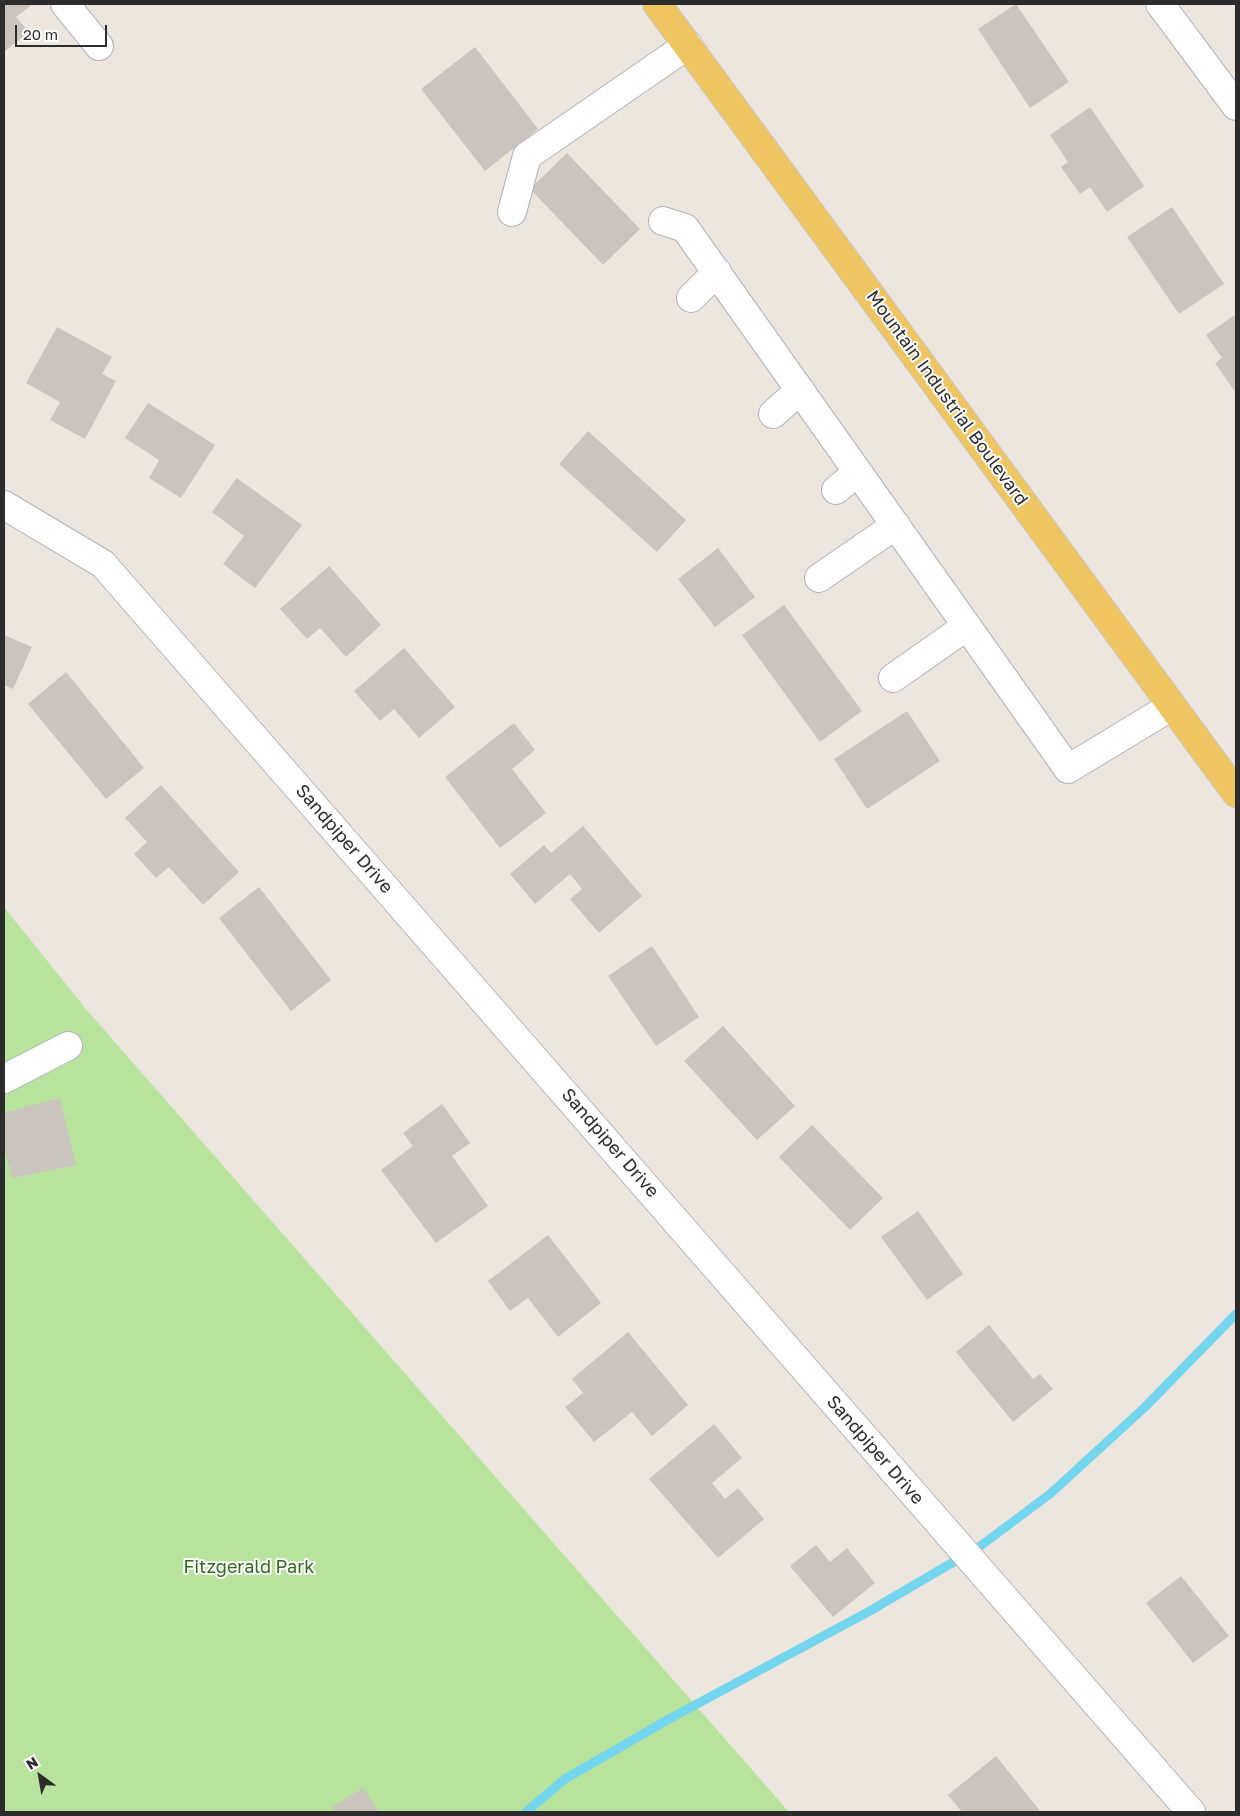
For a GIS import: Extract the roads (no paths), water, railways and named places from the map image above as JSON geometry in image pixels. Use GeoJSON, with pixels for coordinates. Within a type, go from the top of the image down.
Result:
{"type":"FeatureCollection","features":[{"type":"Feature","properties":{"kind":"main road","name":"Mountain Industrial Boulevard"},"geometry":{"type":"LineString","coordinates":[[657,4],[1236,793]]}},
{"type":"Feature","properties":{"kind":"street"},"geometry":{"type":"LineString","coordinates":[[66,4],[99,46]]}},
{"type":"Feature","properties":{"kind":"street"},"geometry":{"type":"LineString","coordinates":[[1160,4],[1236,106]]}},
{"type":"Feature","properties":{"kind":"street"},"geometry":{"type":"LineString","coordinates":[[512,212],[527,156],[688,45]]}},
{"type":"Feature","properties":{"kind":"street"},"geometry":{"type":"LineString","coordinates":[[663,221],[686,228],[1068,770],[1172,706]]}},
{"type":"Feature","properties":{"kind":"street"},"geometry":{"type":"LineString","coordinates":[[692,298],[717,272]]}},
{"type":"Feature","properties":{"kind":"street"},"geometry":{"type":"LineString","coordinates":[[773,414],[800,390]]}},
{"type":"Feature","properties":{"kind":"street"},"geometry":{"type":"LineString","coordinates":[[836,490],[858,472]]}},
{"type":"Feature","properties":{"kind":"street","name":"Sandpiper Drive"},"geometry":{"type":"LineString","coordinates":[[4,505],[103,564],[1191,1812]]}},
{"type":"Feature","properties":{"kind":"street"},"geometry":{"type":"LineString","coordinates":[[819,578],[896,525]]}},
{"type":"Feature","properties":{"kind":"street"},"geometry":{"type":"LineString","coordinates":[[893,678],[967,626]]}},
{"type":"Feature","properties":{"kind":"street"},"geometry":{"type":"LineString","coordinates":[[4,1079],[68,1046]]}},
{"type":"Feature","properties":{"kind":"waterway"},"geometry":{"type":"LineString","coordinates":[[526,1812],[565,1779],[669,1719],[868,1612],[979,1547],[1050,1494],[1144,1408],[1236,1314]]}},
{"type":"Feature","properties":{"kind":"park label","name":"Fitzgerald Park"},"geometry":{"type":"Point","coordinates":[249,1567]}}]}
